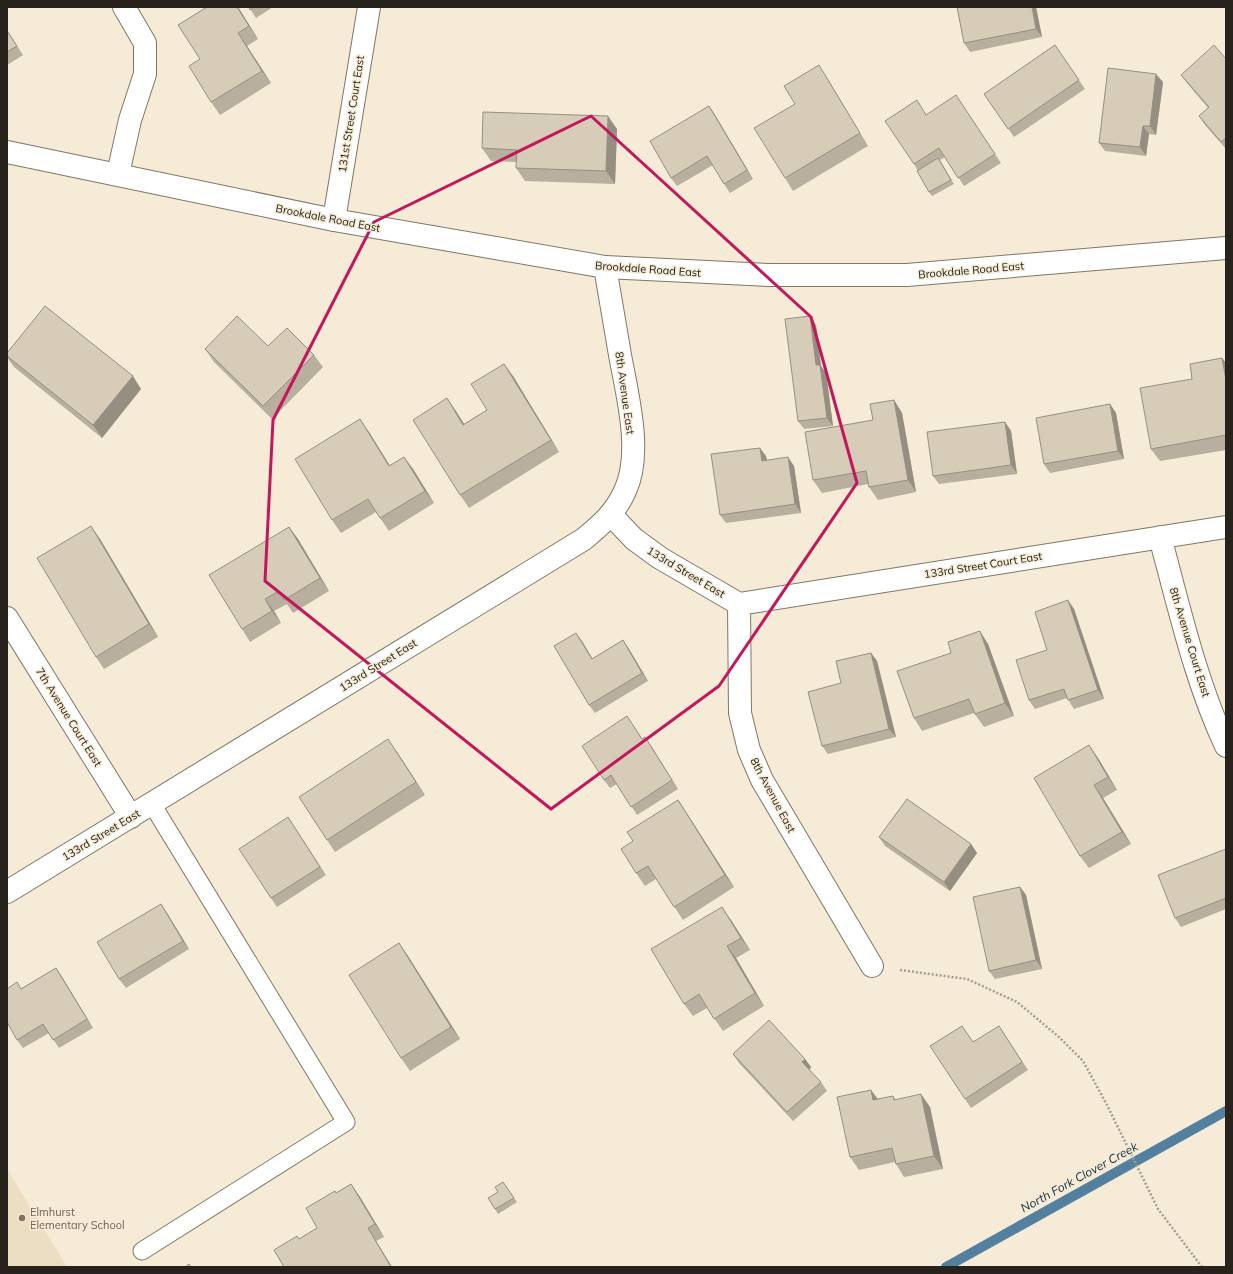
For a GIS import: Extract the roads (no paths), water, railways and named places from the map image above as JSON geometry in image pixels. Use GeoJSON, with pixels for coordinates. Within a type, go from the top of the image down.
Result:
{"type":"FeatureCollection","features":[{"type":"Feature","properties":{"kind":"street"},"geometry":{"type":"LineString","coordinates":[[118,174],[130,120],[145,74],[145,43],[124,7]]}},
{"type":"Feature","properties":{"kind":"street","name":"131st Street Court East"},"geometry":{"type":"LineString","coordinates":[[334,220],[369,7]]}},
{"type":"Feature","properties":{"kind":"street","name":"Brookdale Road East"},"geometry":{"type":"LineString","coordinates":[[7,152],[334,220],[605,267],[769,275],[907,275],[1226,248]]}},
{"type":"Feature","properties":{"kind":"street","name":"8th Avenue East"},"geometry":{"type":"LineString","coordinates":[[605,267],[629,406],[633,451],[631,474],[626,490],[611,515]]}},
{"type":"Feature","properties":{"kind":"street","name":"133rd Street East"},"geometry":{"type":"LineString","coordinates":[[7,892],[584,539],[611,515],[634,539],[660,558],[739,604]]}},
{"type":"Feature","properties":{"kind":"street","name":"133rd Street Court East"},"geometry":{"type":"LineString","coordinates":[[739,604],[1160,537],[1226,528]]}},
{"type":"Feature","properties":{"kind":"street","name":"8th Avenue Court East"},"geometry":{"type":"LineString","coordinates":[[1160,537],[1191,650],[1215,721],[1226,746]]}},
{"type":"Feature","properties":{"kind":"street","name":"8th Avenue East"},"geometry":{"type":"LineString","coordinates":[[739,604],[740,713],[749,750],[762,780],[872,966]]}},
{"type":"Feature","properties":{"kind":"street","name":"7th Avenue Court East"},"geometry":{"type":"LineString","coordinates":[[7,618],[131,817]]}},
{"type":"Feature","properties":{"kind":"lane"},"geometry":{"type":"LineString","coordinates":[[142,1251],[346,1122],[152,804]]}},
{"type":"Feature","properties":{"kind":"waterway","name":"North Fork Clover Creek"},"geometry":{"type":"LineString","coordinates":[[946,1267],[1226,1111]]}},
{"type":"Feature","properties":{"kind":"place","name":"Elmhurst Elementary School"},"geometry":{"type":"Point","coordinates":[22,1218]}}]}
